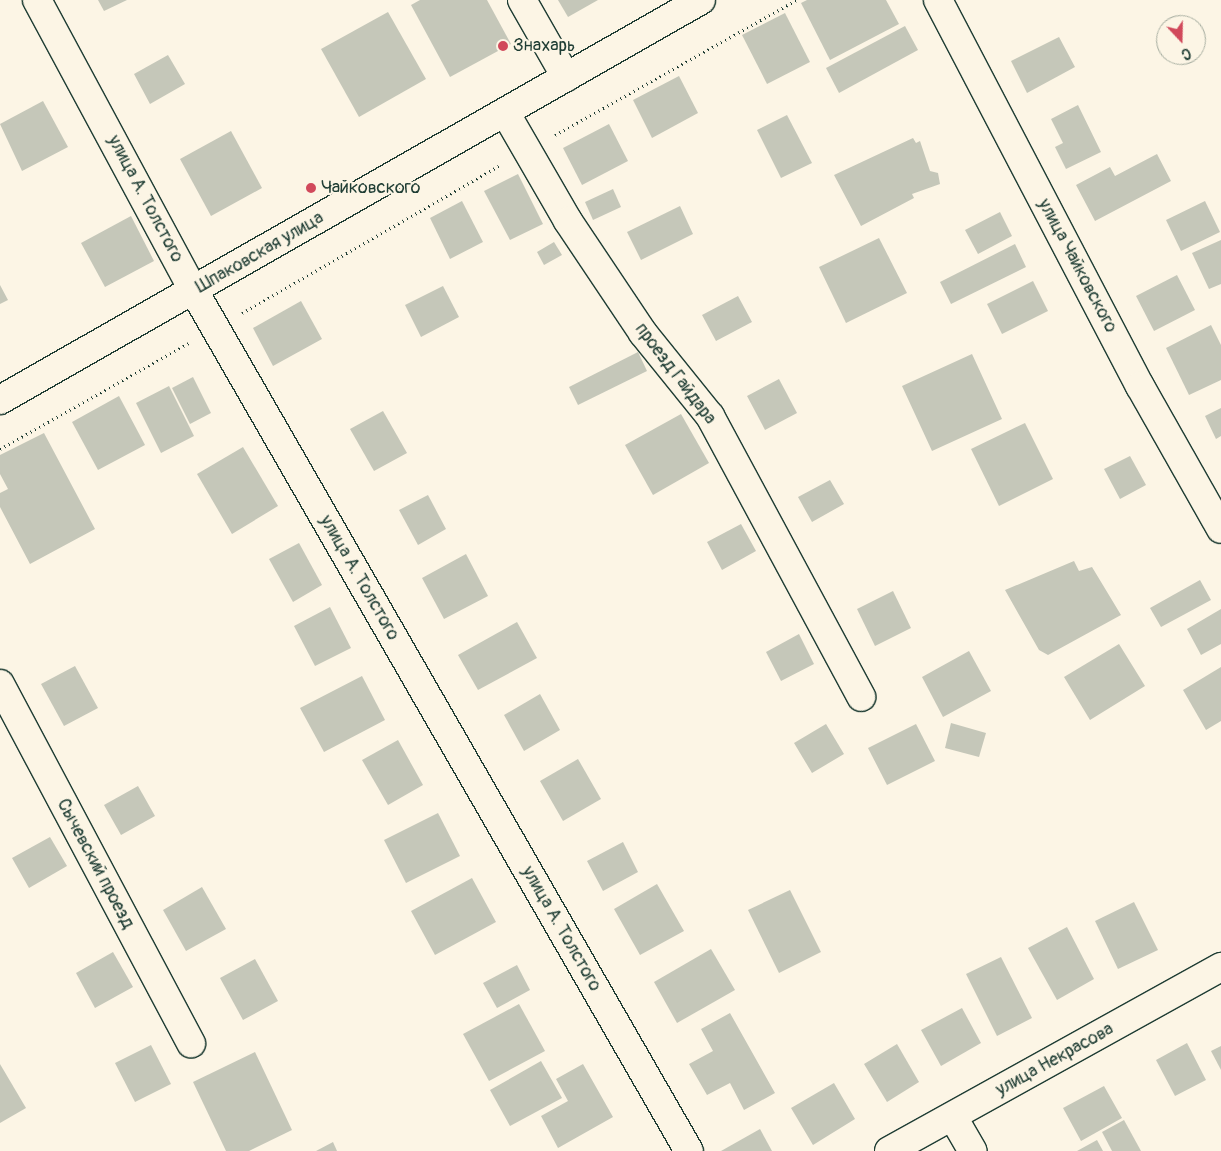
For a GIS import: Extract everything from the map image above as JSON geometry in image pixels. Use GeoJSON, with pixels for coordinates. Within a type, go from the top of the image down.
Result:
{"type":"FeatureCollection","features":[{"type":"Feature","properties":{"kind":"street","name":"улица А. Толстого"},"geometry":{"type":"LineString","coordinates":[[37,0],[194,291],[689,1151]]}},
{"type":"Feature","properties":{"kind":"street"},"geometry":{"type":"LineString","coordinates":[[522,0],[566,76]]}},
{"type":"Feature","properties":{"kind":"street","name":"Шпаковская улица"},"geometry":{"type":"LineString","coordinates":[[0,400],[194,291],[700,0]]}},
{"type":"Feature","properties":{"kind":"street","name":"улица Чайковского"},"geometry":{"type":"LineString","coordinates":[[938,0],[1140,386],[1221,529]]}},
{"type":"Feature","properties":{"kind":"street","name":"проезд Гайдара"},"geometry":{"type":"LineString","coordinates":[[505,112],[568,221],[643,333],[710,416],[861,697]]}},
{"type":"Feature","properties":{"kind":"street","name":"Сычевский проезд"},"geometry":{"type":"LineString","coordinates":[[0,684],[191,1043]]}},
{"type":"Feature","properties":{"kind":"street","name":"улица Некрасова"},"geometry":{"type":"LineString","coordinates":[[889,1151],[1221,967]]}},
{"type":"Feature","properties":{"kind":"street"},"geometry":{"type":"LineString","coordinates":[[953,1117],[973,1151]]}},
{"type":"Feature","properties":{"kind":"path"},"geometry":{"type":"LineString","coordinates":[[0,448],[527,150],[797,0]]}},
{"type":"Feature","properties":{"kind":"building"},"geometry":{"type":"Polygon","coordinates":[[[98,0],[127,0],[104,11],[98,0]]]}},
{"type":"Feature","properties":{"kind":"building"},"geometry":{"type":"Polygon","coordinates":[[[420,0],[487,0],[511,44],[450,77],[411,5],[420,0]]]}},
{"type":"Feature","properties":{"kind":"building"},"geometry":{"type":"Polygon","coordinates":[[[558,0],[598,0],[568,17],[558,0]]]}},
{"type":"Feature","properties":{"kind":"building"},"geometry":{"type":"Polygon","coordinates":[[[807,0],[886,0],[899,24],[830,60],[801,3],[807,0]]]}},
{"type":"Feature","properties":{"kind":"building"},"geometry":{"type":"Polygon","coordinates":[[[388,12],[426,79],[359,117],[321,49],[388,12]]]}},
{"type":"Feature","properties":{"kind":"building"},"geometry":{"type":"Polygon","coordinates":[[[785,13],[810,62],[767,84],[742,35],[785,13]]]}},
{"type":"Feature","properties":{"kind":"building"},"geometry":{"type":"Polygon","coordinates":[[[905,26],[918,50],[839,93],[826,68],[905,26]]]}},
{"type":"Feature","properties":{"kind":"building"},"geometry":{"type":"Polygon","coordinates":[[[1059,37],[1075,67],[1027,93],[1011,61],[1059,37]]]}},
{"type":"Feature","properties":{"kind":"building"},"geometry":{"type":"Polygon","coordinates":[[[168,55],[185,84],[150,104],[134,74],[168,55]]]}},
{"type":"Feature","properties":{"kind":"building"},"geometry":{"type":"Polygon","coordinates":[[[679,76],[698,113],[652,138],[633,100],[679,76]]]}},
{"type":"Feature","properties":{"kind":"building"},"geometry":{"type":"Polygon","coordinates":[[[43,101],[68,147],[22,171],[0,124],[43,101]]]}},
{"type":"Feature","properties":{"kind":"building"},"geometry":{"type":"Polygon","coordinates":[[[1078,105],[1101,152],[1066,169],[1055,147],[1063,143],[1051,119],[1078,105]]]}},
{"type":"Feature","properties":{"kind":"building"},"geometry":{"type":"Polygon","coordinates":[[[787,115],[812,163],[781,178],[757,130],[787,115]]]}},
{"type":"Feature","properties":{"kind":"building"},"geometry":{"type":"Polygon","coordinates":[[[609,124],[628,161],[582,185],[563,148],[609,124]]]}},
{"type":"Feature","properties":{"kind":"building"},"geometry":{"type":"Polygon","coordinates":[[[231,131],[262,188],[211,216],[180,159],[231,131]]]}},
{"type":"Feature","properties":{"kind":"building"},"geometry":{"type":"Polygon","coordinates":[[[913,138],[916,143],[920,141],[930,171],[938,173],[940,184],[912,194],[914,198],[861,226],[834,175],[913,138]]]}},
{"type":"Feature","properties":{"kind":"building"},"geometry":{"type":"Polygon","coordinates":[[[1157,154],[1171,181],[1095,221],[1076,185],[1110,167],[1115,176],[1157,154]]]}},
{"type":"Feature","properties":{"kind":"building"},"geometry":{"type":"Polygon","coordinates":[[[518,174],[543,224],[510,240],[484,191],[518,174]]]}},
{"type":"Feature","properties":{"kind":"building"},"geometry":{"type":"Polygon","coordinates":[[[613,189],[621,207],[593,220],[585,202],[613,189]]]}},
{"type":"Feature","properties":{"kind":"building"},"geometry":{"type":"Polygon","coordinates":[[[462,201],[483,242],[450,259],[430,218],[462,201]]]}},
{"type":"Feature","properties":{"kind":"building"},"geometry":{"type":"Polygon","coordinates":[[[1205,201],[1220,232],[1181,251],[1166,220],[1205,201]]]}},
{"type":"Feature","properties":{"kind":"building"},"geometry":{"type":"Polygon","coordinates":[[[680,206],[693,234],[641,260],[627,232],[680,206]]]}},
{"type":"Feature","properties":{"kind":"building"},"geometry":{"type":"Polygon","coordinates":[[[1000,212],[1012,236],[978,254],[965,230],[1000,212]]]}},
{"type":"Feature","properties":{"kind":"building"},"geometry":{"type":"Polygon","coordinates":[[[131,216],[154,261],[105,287],[81,243],[131,216]]]}},
{"type":"Feature","properties":{"kind":"building"},"geometry":{"type":"Polygon","coordinates":[[[879,238],[907,293],[846,323],[819,267],[879,238]]]}},
{"type":"Feature","properties":{"kind":"building"},"geometry":{"type":"Polygon","coordinates":[[[1221,240],[1221,284],[1209,289],[1192,253],[1221,240]]]}},
{"type":"Feature","properties":{"kind":"building"},"geometry":{"type":"Polygon","coordinates":[[[554,242],[562,255],[544,265],[537,252],[554,242]]]}},
{"type":"Feature","properties":{"kind":"building"},"geometry":{"type":"Polygon","coordinates":[[[1015,244],[1026,267],[951,304],[940,282],[1015,244]]]}},
{"type":"Feature","properties":{"kind":"building"},"geometry":{"type":"Polygon","coordinates":[[[1177,275],[1195,310],[1154,331],[1136,296],[1177,275]]]}},
{"type":"Feature","properties":{"kind":"building"},"geometry":{"type":"Polygon","coordinates":[[[1033,281],[1048,311],[1002,334],[987,304],[1033,281]]]}},
{"type":"Feature","properties":{"kind":"building"},"geometry":{"type":"Polygon","coordinates":[[[0,285],[8,300],[0,304],[0,285]]]}},
{"type":"Feature","properties":{"kind":"building"},"geometry":{"type":"Polygon","coordinates":[[[443,286],[459,317],[421,337],[405,305],[443,286]]]}},
{"type":"Feature","properties":{"kind":"building"},"geometry":{"type":"Polygon","coordinates":[[[738,296],[752,322],[716,341],[702,315],[738,296]]]}},
{"type":"Feature","properties":{"kind":"building"},"geometry":{"type":"Polygon","coordinates":[[[301,301],[322,339],[273,366],[253,328],[301,301]]]}},
{"type":"Feature","properties":{"kind":"building"},"geometry":{"type":"Polygon","coordinates":[[[1211,325],[1221,345],[1221,380],[1189,395],[1166,348],[1211,325]]]}},
{"type":"Feature","properties":{"kind":"building"},"geometry":{"type":"Polygon","coordinates":[[[638,352],[647,371],[578,405],[569,387],[638,352]]]}},
{"type":"Feature","properties":{"kind":"building"},"geometry":{"type":"Polygon","coordinates":[[[972,354],[1002,419],[932,451],[902,386],[972,354]]]}},
{"type":"Feature","properties":{"kind":"building"},"geometry":{"type":"Polygon","coordinates":[[[193,377],[211,413],[190,424],[172,388],[193,377]]]}},
{"type":"Feature","properties":{"kind":"building"},"geometry":{"type":"Polygon","coordinates":[[[779,379],[797,413],[765,430],[747,396],[779,379]]]}},
{"type":"Feature","properties":{"kind":"building"},"geometry":{"type":"Polygon","coordinates":[[[169,386],[194,436],[161,453],[136,403],[169,386]]]}},
{"type":"Feature","properties":{"kind":"building"},"geometry":{"type":"Polygon","coordinates":[[[119,396],[145,445],[98,470],[72,422],[119,396]]]}},
{"type":"Feature","properties":{"kind":"building"},"geometry":{"type":"Polygon","coordinates":[[[1221,408],[1221,436],[1216,439],[1205,416],[1221,408]]]}},
{"type":"Feature","properties":{"kind":"building"},"geometry":{"type":"Polygon","coordinates":[[[383,411],[407,453],[374,471],[350,429],[383,411]]]}},
{"type":"Feature","properties":{"kind":"building"},"geometry":{"type":"Polygon","coordinates":[[[681,414],[709,463],[653,495],[625,445],[681,414]]]}},
{"type":"Feature","properties":{"kind":"building"},"geometry":{"type":"Polygon","coordinates":[[[1025,423],[1053,479],[999,506],[971,449],[1025,423]]]}},
{"type":"Feature","properties":{"kind":"building"},"geometry":{"type":"Polygon","coordinates":[[[44,433],[95,529],[30,564],[0,507],[0,493],[8,489],[0,474],[0,455],[44,433]]]}},
{"type":"Feature","properties":{"kind":"building"},"geometry":{"type":"Polygon","coordinates":[[[243,447],[278,506],[232,534],[197,474],[243,447]]]}},
{"type":"Feature","properties":{"kind":"building"},"geometry":{"type":"Polygon","coordinates":[[[1130,456],[1146,485],[1120,499],[1104,469],[1130,456]]]}},
{"type":"Feature","properties":{"kind":"building"},"geometry":{"type":"Polygon","coordinates":[[[830,480],[844,504],[812,522],[798,497],[830,480]]]}},
{"type":"Feature","properties":{"kind":"building"},"geometry":{"type":"Polygon","coordinates":[[[428,495],[446,529],[418,545],[399,510],[428,495]]]}},
{"type":"Feature","properties":{"kind":"building"},"geometry":{"type":"Polygon","coordinates":[[[741,524],[756,551],[722,570],[707,542],[741,524]]]}},
{"type":"Feature","properties":{"kind":"building"},"geometry":{"type":"Polygon","coordinates":[[[299,543],[322,585],[293,602],[269,559],[299,543]]]}},
{"type":"Feature","properties":{"kind":"building"},"geometry":{"type":"Polygon","coordinates":[[[466,554],[488,596],[444,619],[422,578],[466,554]]]}},
{"type":"Feature","properties":{"kind":"building"},"geometry":{"type":"Polygon","coordinates":[[[1074,561],[1079,571],[1092,567],[1121,615],[1048,655],[1039,650],[1005,590],[1074,561]]]}},
{"type":"Feature","properties":{"kind":"building"},"geometry":{"type":"Polygon","coordinates":[[[1200,580],[1211,600],[1161,627],[1150,608],[1200,580]]]}},
{"type":"Feature","properties":{"kind":"building"},"geometry":{"type":"Polygon","coordinates":[[[893,591],[911,628],[875,646],[857,609],[893,591]]]}},
{"type":"Feature","properties":{"kind":"building"},"geometry":{"type":"Polygon","coordinates":[[[330,607],[351,648],[315,666],[294,626],[330,607]]]}},
{"type":"Feature","properties":{"kind":"building"},"geometry":{"type":"Polygon","coordinates":[[[1221,609],[1221,644],[1201,655],[1187,629],[1221,609]]]}},
{"type":"Feature","properties":{"kind":"building"},"geometry":{"type":"Polygon","coordinates":[[[517,622],[537,658],[478,690],[458,655],[517,622]]]}},
{"type":"Feature","properties":{"kind":"building"},"geometry":{"type":"Polygon","coordinates":[[[799,634],[814,664],[781,681],[766,652],[799,634]]]}},
{"type":"Feature","properties":{"kind":"building"},"geometry":{"type":"Polygon","coordinates":[[[1119,644],[1145,686],[1090,720],[1064,677],[1119,644]]]}},
{"type":"Feature","properties":{"kind":"building"},"geometry":{"type":"Polygon","coordinates":[[[969,651],[991,691],[943,717],[922,677],[969,651]]]}},
{"type":"Feature","properties":{"kind":"building"},"geometry":{"type":"Polygon","coordinates":[[[75,666],[98,708],[64,726],[41,684],[75,666]]]}},
{"type":"Feature","properties":{"kind":"building"},"geometry":{"type":"Polygon","coordinates":[[[1221,667],[1221,721],[1206,730],[1183,690],[1221,667]]]}},
{"type":"Feature","properties":{"kind":"building"},"geometry":{"type":"Polygon","coordinates":[[[362,676],[385,720],[324,752],[300,708],[362,676]]]}},
{"type":"Feature","properties":{"kind":"building"},"geometry":{"type":"Polygon","coordinates":[[[540,694],[560,730],[524,751],[504,715],[540,694]]]}},
{"type":"Feature","properties":{"kind":"building"},"geometry":{"type":"Polygon","coordinates":[[[951,723],[986,733],[979,757],[945,748],[951,723]]]}},
{"type":"Feature","properties":{"kind":"building"},"geometry":{"type":"Polygon","coordinates":[[[826,724],[844,754],[812,773],[794,743],[826,724]]]}},
{"type":"Feature","properties":{"kind":"building"},"geometry":{"type":"Polygon","coordinates":[[[916,724],[935,761],[887,785],[868,748],[916,724]]]}},
{"type":"Feature","properties":{"kind":"building"},"geometry":{"type":"Polygon","coordinates":[[[398,740],[423,785],[388,805],[362,760],[398,740]]]}},
{"type":"Feature","properties":{"kind":"building"},"geometry":{"type":"Polygon","coordinates":[[[578,759],[601,799],[563,821],[540,781],[578,759]]]}},
{"type":"Feature","properties":{"kind":"building"},"geometry":{"type":"Polygon","coordinates":[[[138,786],[155,816],[121,835],[104,805],[138,786]]]}},
{"type":"Feature","properties":{"kind":"building"},"geometry":{"type":"Polygon","coordinates":[[[438,813],[460,856],[406,883],[384,840],[438,813]]]}},
{"type":"Feature","properties":{"kind":"building"},"geometry":{"type":"Polygon","coordinates":[[[50,837],[67,866],[29,888],[12,858],[50,837]]]}},
{"type":"Feature","properties":{"kind":"building"},"geometry":{"type":"Polygon","coordinates":[[[623,842],[638,872],[603,891],[587,861],[623,842]]]}},
{"type":"Feature","properties":{"kind":"building"},"geometry":{"type":"Polygon","coordinates":[[[472,878],[496,922],[435,955],[411,911],[472,878]]]}},
{"type":"Feature","properties":{"kind":"building"},"geometry":{"type":"Polygon","coordinates":[[[657,884],[684,931],[640,955],[614,909],[657,884]]]}},
{"type":"Feature","properties":{"kind":"building"},"geometry":{"type":"Polygon","coordinates":[[[202,887],[226,929],[186,951],[163,910],[202,887]]]}},
{"type":"Feature","properties":{"kind":"building"},"geometry":{"type":"Polygon","coordinates":[[[790,890],[821,952],[779,973],[748,910],[790,890]]]}},
{"type":"Feature","properties":{"kind":"building"},"geometry":{"type":"Polygon","coordinates":[[[1134,902],[1158,950],[1118,969],[1095,921],[1134,902]]]}},
{"type":"Feature","properties":{"kind":"building"},"geometry":{"type":"Polygon","coordinates":[[[1067,927],[1094,979],[1057,1000],[1028,948],[1067,927]]]}},
{"type":"Feature","properties":{"kind":"building"},"geometry":{"type":"Polygon","coordinates":[[[711,949],[735,990],[677,1023],[654,982],[711,949]]]}},
{"type":"Feature","properties":{"kind":"building"},"geometry":{"type":"Polygon","coordinates":[[[113,952],[133,987],[95,1008],[76,973],[113,952]]]}},
{"type":"Feature","properties":{"kind":"building"},"geometry":{"type":"Polygon","coordinates":[[[1001,957],[1032,1018],[997,1036],[966,974],[1001,957]]]}},
{"type":"Feature","properties":{"kind":"building"},"geometry":{"type":"Polygon","coordinates":[[[255,959],[278,1001],[243,1020],[220,978],[255,959]]]}},
{"type":"Feature","properties":{"kind":"building"},"geometry":{"type":"Polygon","coordinates":[[[517,965],[530,990],[497,1008],[483,983],[517,965]]]}},
{"type":"Feature","properties":{"kind":"building"},"geometry":{"type":"Polygon","coordinates":[[[519,1004],[545,1051],[489,1081],[463,1034],[519,1004]]]}},
{"type":"Feature","properties":{"kind":"building"},"geometry":{"type":"Polygon","coordinates":[[[962,1008],[981,1043],[941,1066],[921,1030],[962,1008]]]}},
{"type":"Feature","properties":{"kind":"building"},"geometry":{"type":"Polygon","coordinates":[[[730,1013],[775,1093],[744,1110],[730,1083],[707,1095],[689,1064],[713,1051],[701,1029],[730,1013]]]}},
{"type":"Feature","properties":{"kind":"building"},"geometry":{"type":"Polygon","coordinates":[[[1187,1043],[1206,1080],[1175,1096],[1156,1060],[1187,1043]]]}},
{"type":"Feature","properties":{"kind":"building"},"geometry":{"type":"Polygon","coordinates":[[[897,1044],[919,1082],[887,1102],[864,1064],[897,1044]]]}},
{"type":"Feature","properties":{"kind":"building"},"geometry":{"type":"Polygon","coordinates":[[[151,1045],[171,1084],[135,1102],[115,1063],[151,1045]]]}},
{"type":"Feature","properties":{"kind":"building"},"geometry":{"type":"Polygon","coordinates":[[[1221,1046],[1221,1070],[1211,1051],[1221,1046]]]}},
{"type":"Feature","properties":{"kind":"building"},"geometry":{"type":"Polygon","coordinates":[[[255,1052],[292,1130],[249,1151],[226,1151],[193,1082],[255,1052]]]}},
{"type":"Feature","properties":{"kind":"building"},"geometry":{"type":"Polygon","coordinates":[[[541,1061],[562,1098],[510,1126],[490,1090],[541,1061]]]}},
{"type":"Feature","properties":{"kind":"building"},"geometry":{"type":"Polygon","coordinates":[[[0,1064],[26,1108],[0,1123],[0,1064]]]}},
{"type":"Feature","properties":{"kind":"building"},"geometry":{"type":"Polygon","coordinates":[[[583,1064],[613,1117],[558,1148],[541,1116],[568,1101],[556,1079],[583,1064]]]}},
{"type":"Feature","properties":{"kind":"building"},"geometry":{"type":"Polygon","coordinates":[[[834,1083],[855,1119],[813,1145],[791,1108],[834,1083]]]}},
{"type":"Feature","properties":{"kind":"building"},"geometry":{"type":"Polygon","coordinates":[[[1104,1086],[1122,1118],[1081,1141],[1063,1108],[1104,1086]]]}},
{"type":"Feature","properties":{"kind":"building"},"geometry":{"type":"Polygon","coordinates":[[[1124,1120],[1141,1151],[1112,1151],[1102,1132],[1124,1120]]]}},
{"type":"Feature","properties":{"kind":"building"},"geometry":{"type":"Polygon","coordinates":[[[760,1129],[772,1151],[721,1151],[760,1129]]]}},
{"type":"Feature","properties":{"kind":"building"},"geometry":{"type":"Polygon","coordinates":[[[1097,1140],[1103,1151],[1077,1151],[1097,1140]]]}},
{"type":"Feature","properties":{"kind":"building"},"geometry":{"type":"Polygon","coordinates":[[[333,1142],[337,1151],[316,1151],[333,1142]]]}},
{"type":"Feature","properties":{"kind":"place","name":"Знахарь"},"geometry":{"type":"Point","coordinates":[503,46]}},
{"type":"Feature","properties":{"kind":"place","name":"Чайковского"},"geometry":{"type":"Point","coordinates":[311,188]}}]}
